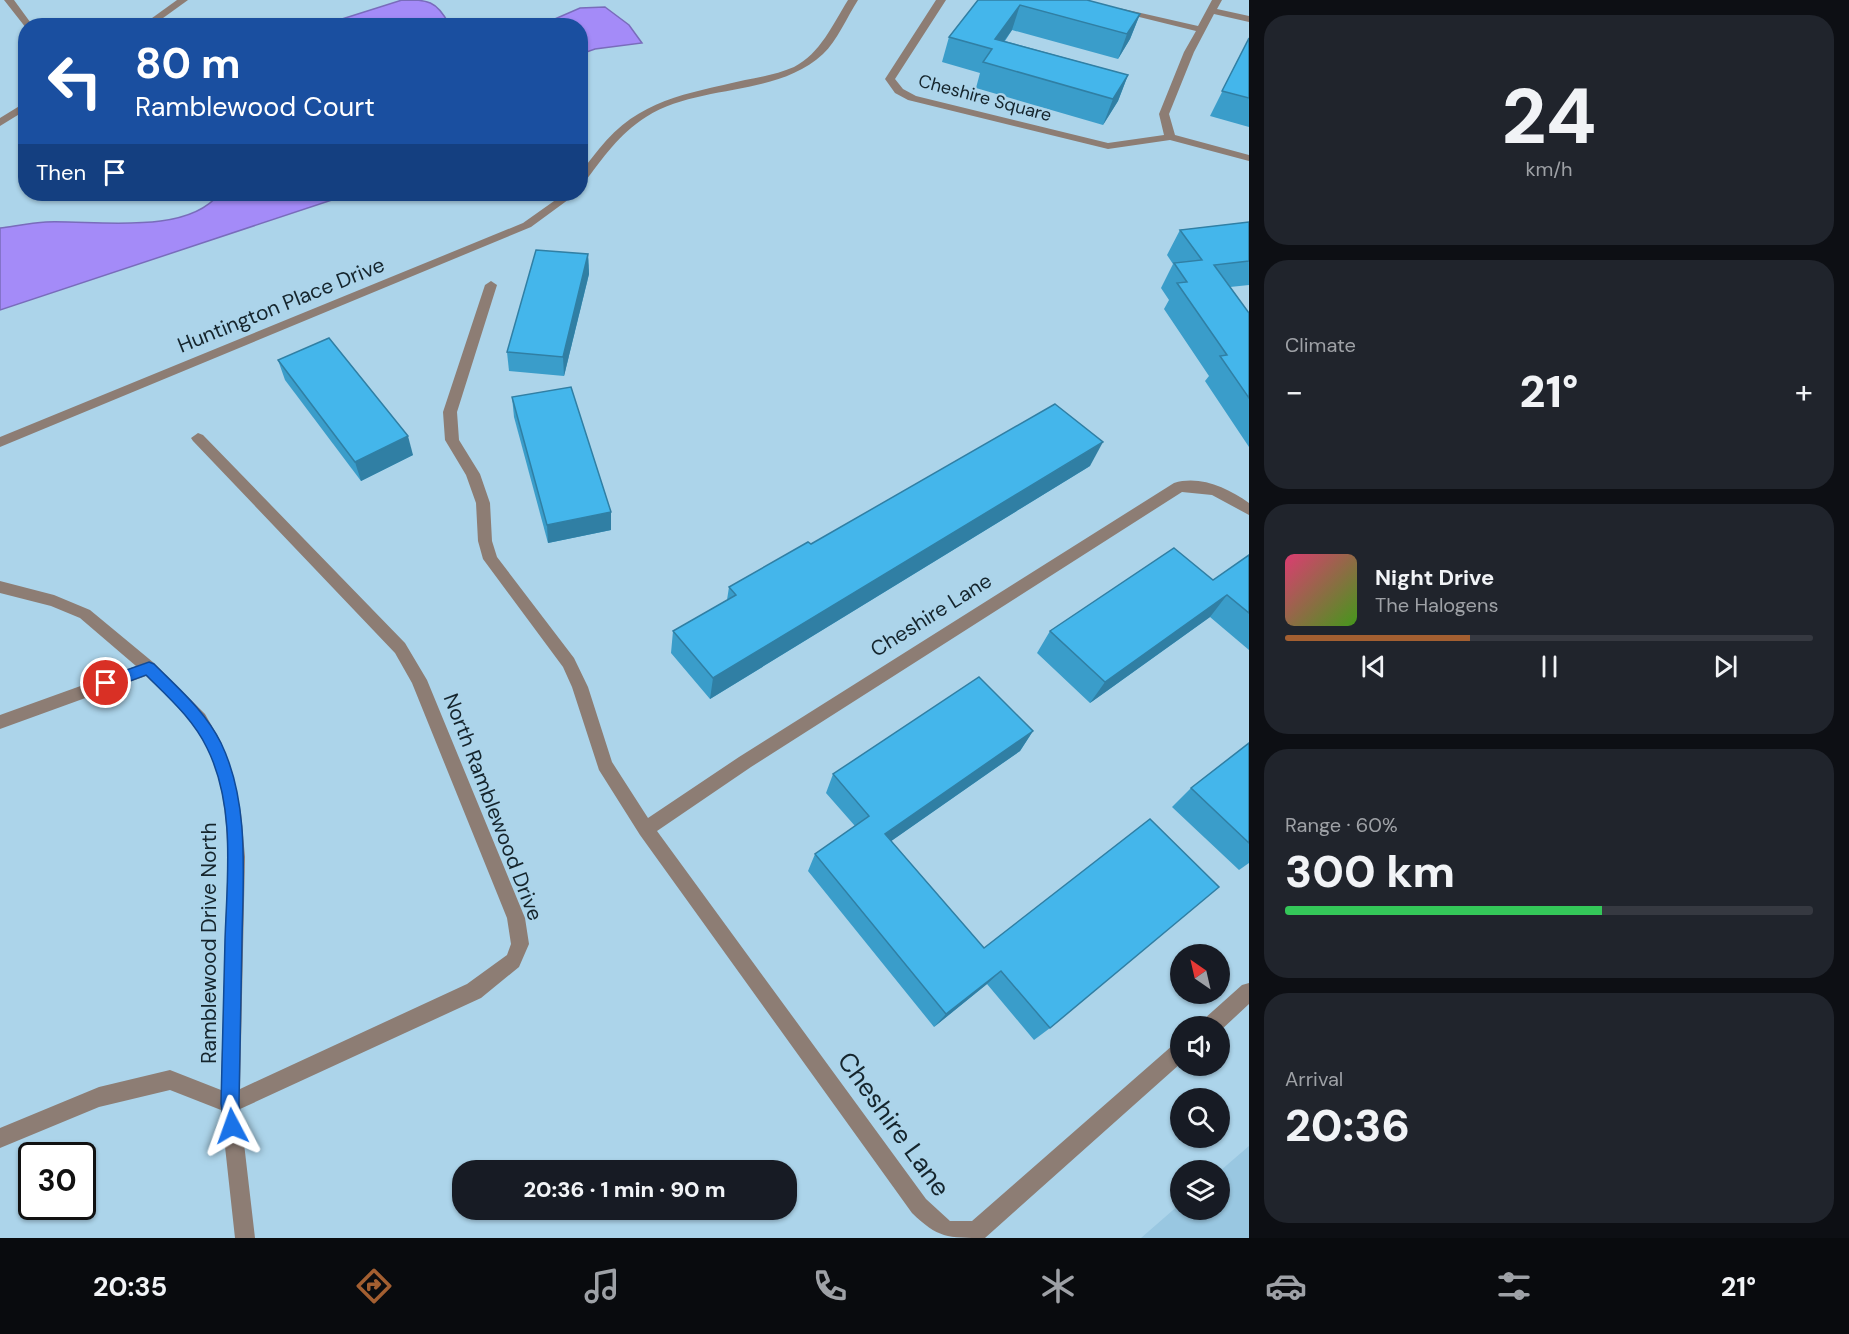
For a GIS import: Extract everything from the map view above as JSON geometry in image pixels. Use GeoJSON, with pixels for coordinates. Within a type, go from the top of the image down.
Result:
{"type":"FeatureCollection","features":[{"type":"Feature","properties":{"kind":"street"},"geometry":{"type":"LineString","coordinates":[[9,0],[23,18]]}},
{"type":"Feature","properties":{"kind":"street"},"geometry":{"type":"LineString","coordinates":[[157,18],[183,0]]}},
{"type":"Feature","properties":{"kind":"street"},"geometry":{"type":"LineString","coordinates":[[588,171],[619,131],[645,113],[685,97],[778,76],[799,68],[821,51],[853,0]]}},
{"type":"Feature","properties":{"kind":"street","name":"Cheshire Square"},"geometry":{"type":"LineString","coordinates":[[941,0],[890,79],[899,91],[912,98],[1108,146],[1170,137],[1249,158]]}},
{"type":"Feature","properties":{"kind":"street"},"geometry":{"type":"LineString","coordinates":[[1170,137],[1164,114],[1200,29],[1216,0]]}},
{"type":"Feature","properties":{"kind":"street"},"geometry":{"type":"LineString","coordinates":[[1108,7],[1200,29]]}},
{"type":"Feature","properties":{"kind":"street"},"geometry":{"type":"LineString","coordinates":[[1211,10],[1249,19]]}},
{"type":"Feature","properties":{"kind":"street"},"geometry":{"type":"LineString","coordinates":[[0,123],[18,111]]}},
{"type":"Feature","properties":{"kind":"street","name":"Huntington Place Drive"},"geometry":{"type":"LineString","coordinates":[[0,442],[527,225],[560,201]]}},
{"type":"Feature","properties":{"kind":"street","name":"Cheshire Lane"},"geometry":{"type":"LineString","coordinates":[[491,285],[450,412],[452,440],[473,474],[483,504],[485,541],[490,559],[569,663],[580,687],[605,765],[646,829],[919,1206],[936,1226],[959,1234],[977,1231],[1170,1061]]}},
{"type":"Feature","properties":{"kind":"street","name":"North Ramblewood Drive"},"geometry":{"type":"LineString","coordinates":[[198,438],[400,648],[419,680],[516,918],[520,944],[513,961],[474,991],[230,1104]]}},
{"type":"Feature","properties":{"kind":"street","name":"Cheshire Lane"},"geometry":{"type":"LineString","coordinates":[[646,829],[745,762],[1179,487],[1193,484],[1215,489],[1249,510]]}},
{"type":"Feature","properties":{"kind":"street","name":"Ramblewood Drive North"},"geometry":{"type":"LineString","coordinates":[[0,587],[54,601],[85,614],[149,668],[199,719],[215,747],[226,779],[236,857],[230,1104],[246,1238]]}},
{"type":"Feature","properties":{"kind":"street"},"geometry":{"type":"LineString","coordinates":[[0,722],[149,668]]}},
{"type":"Feature","properties":{"kind":"street"},"geometry":{"type":"LineString","coordinates":[[1222,1016],[1249,992]]}},
{"type":"Feature","properties":{"kind":"street"},"geometry":{"type":"LineString","coordinates":[[0,1138],[99,1097],[170,1080],[230,1104]]}},
{"type":"Feature","properties":{"kind":"shaded area"},"geometry":{"type":"Polygon","coordinates":[[[402,0],[418,0],[435,6],[445,18],[345,18],[402,0]]]}},
{"type":"Feature","properties":{"kind":"shaded area"},"geometry":{"type":"Polygon","coordinates":[[[605,7],[629,25],[642,43],[588,52],[588,18],[557,18],[580,8],[605,7]]]}},
{"type":"Feature","properties":{"kind":"shaded area"},"geometry":{"type":"Polygon","coordinates":[[[211,201],[329,201],[0,310],[0,228],[46,222],[163,221],[185,216],[211,201]]]}},
{"type":"Feature","properties":{"kind":"shaded area"},"geometry":{"type":"Polygon","coordinates":[[[1249,1146],[1249,1238],[1141,1238],[1170,1213],[1170,1220],[1230,1220],[1230,1162],[1249,1146]]]}},
{"type":"Feature","properties":{"kind":"building"},"geometry":{"type":"Polygon","coordinates":[[[978,0],[1087,0],[1140,14],[1127,34],[1020,5],[995,39],[1128,75],[1113,99],[983,62],[992,49],[949,37],[978,0]]]}},
{"type":"Feature","properties":{"kind":"building"},"geometry":{"type":"Polygon","coordinates":[[[1249,38],[1249,98],[1222,91],[1249,38]]]}},
{"type":"Feature","properties":{"kind":"building"},"geometry":{"type":"Polygon","coordinates":[[[1249,222],[1249,261],[1214,265],[1249,313],[1249,398],[1220,356],[1227,355],[1177,283],[1187,282],[1174,263],[1202,260],[1180,230],[1249,222]]]}},
{"type":"Feature","properties":{"kind":"building"},"geometry":{"type":"Polygon","coordinates":[[[536,250],[588,254],[563,357],[507,352],[536,250]]]}},
{"type":"Feature","properties":{"kind":"building"},"geometry":{"type":"Polygon","coordinates":[[[329,338],[408,436],[355,462],[278,360],[329,338]]]}},
{"type":"Feature","properties":{"kind":"building"},"geometry":{"type":"Polygon","coordinates":[[[571,387],[611,512],[547,525],[512,397],[571,387]]]}},
{"type":"Feature","properties":{"kind":"building"},"geometry":{"type":"Polygon","coordinates":[[[1055,404],[1103,442],[713,678],[673,631],[736,595],[729,587],[808,542],[811,544],[1055,404]]]}},
{"type":"Feature","properties":{"kind":"building"},"geometry":{"type":"Polygon","coordinates":[[[1174,548],[1213,580],[1249,555],[1249,613],[1227,595],[1105,682],[1050,631],[1174,548]]]}},
{"type":"Feature","properties":{"kind":"building"},"geometry":{"type":"Polygon","coordinates":[[[979,677],[1033,731],[885,834],[984,948],[1150,819],[1219,887],[1050,1028],[1001,971],[946,1014],[815,854],[869,816],[833,774],[979,677]]]}},
{"type":"Feature","properties":{"kind":"building"},"geometry":{"type":"Polygon","coordinates":[[[1249,743],[1249,843],[1191,788],[1249,743]]]}},
{"type":"Feature","properties":{"kind":"route"},"geometry":{"type":"LineString","coordinates":[[106,683],[149,668],[199,719],[215,747],[226,779],[236,857],[230,1104],[232,1126]]}}]}
